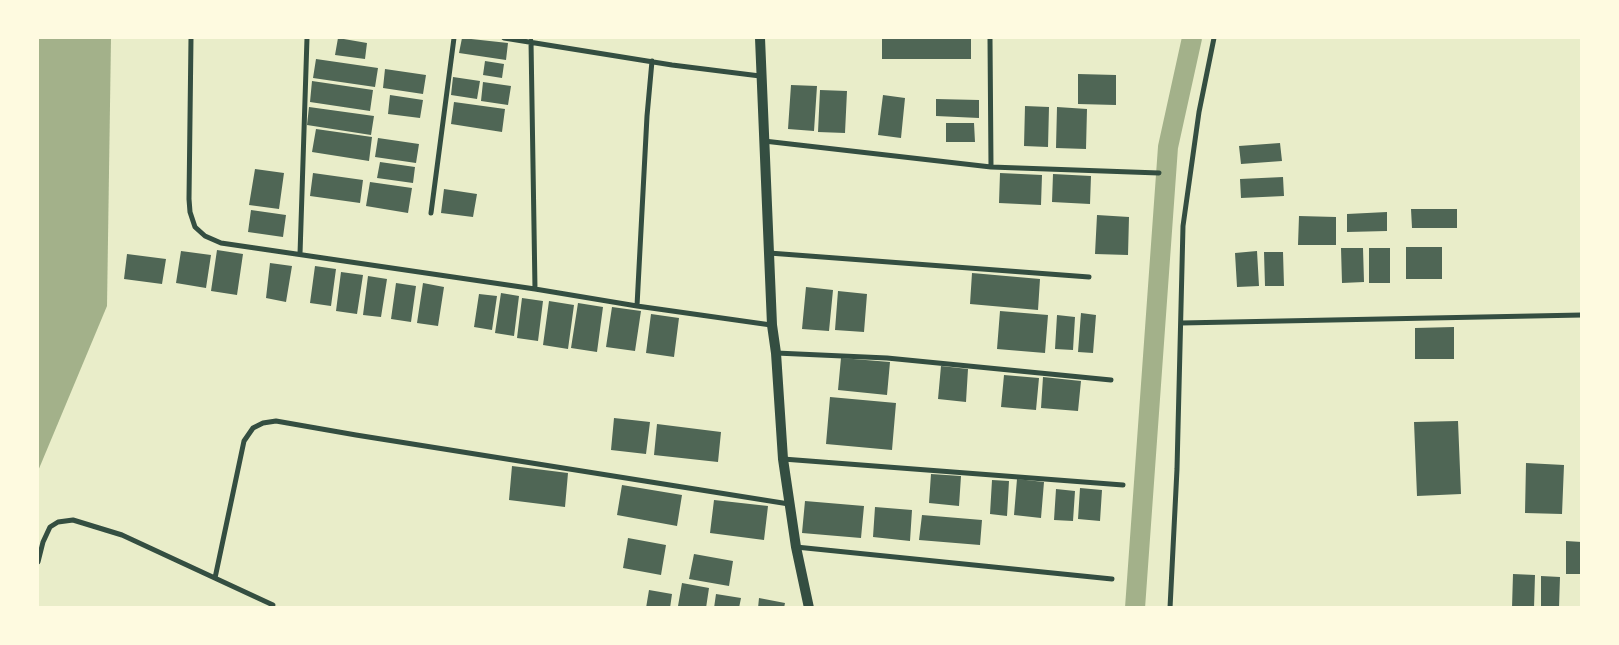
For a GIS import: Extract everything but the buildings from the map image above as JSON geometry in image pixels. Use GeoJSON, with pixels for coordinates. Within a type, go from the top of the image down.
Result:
{"type":"FeatureCollection","features":[{"type":"Feature","properties":{"kind":"main road"},"geometry":{"type":"LineString","coordinates":[[760,38],[760,76],[772,325],[776,353],[783,459],[796,547],[809,608]]}},
{"type":"Feature","properties":{"kind":"street"},"geometry":{"type":"LineString","coordinates":[[191,38],[189,199],[190,212],[195,227],[205,236],[221,243],[772,325]]}},
{"type":"Feature","properties":{"kind":"street"},"geometry":{"type":"LineString","coordinates":[[300,254],[307,38]]}},
{"type":"Feature","properties":{"kind":"street"},"geometry":{"type":"LineString","coordinates":[[431,212],[454,38]]}},
{"type":"Feature","properties":{"kind":"street"},"geometry":{"type":"LineString","coordinates":[[504,38],[760,76]]}},
{"type":"Feature","properties":{"kind":"street"},"geometry":{"type":"LineString","coordinates":[[990,38],[991,167]]}},
{"type":"Feature","properties":{"kind":"street"},"geometry":{"type":"LineString","coordinates":[[1170,608],[1177,469],[1184,226],[1199,112],[1214,38]]}},
{"type":"Feature","properties":{"kind":"street"},"geometry":{"type":"LineString","coordinates":[[531,41],[535,289]]}},
{"type":"Feature","properties":{"kind":"street"},"geometry":{"type":"LineString","coordinates":[[637,306],[647,116],[652,61]]}},
{"type":"Feature","properties":{"kind":"street"},"geometry":{"type":"LineString","coordinates":[[764,141],[991,167],[1159,173]]}},
{"type":"Feature","properties":{"kind":"street"},"geometry":{"type":"LineString","coordinates":[[769,253],[1089,277]]}},
{"type":"Feature","properties":{"kind":"street"},"geometry":{"type":"LineString","coordinates":[[1181,323],[1582,315]]}},
{"type":"Feature","properties":{"kind":"street"},"geometry":{"type":"LineString","coordinates":[[776,353],[887,358],[1111,380]]}},
{"type":"Feature","properties":{"kind":"street"},"geometry":{"type":"LineString","coordinates":[[214,578],[244,441],[252,428],[276,421],[790,504]]}},
{"type":"Feature","properties":{"kind":"street"},"geometry":{"type":"LineString","coordinates":[[783,459],[1123,485]]}},
{"type":"Feature","properties":{"kind":"street"},"geometry":{"type":"LineString","coordinates":[[38,562],[43,542],[50,527],[58,522],[73,520],[122,535],[274,607]]}},
{"type":"Feature","properties":{"kind":"street"},"geometry":{"type":"LineString","coordinates":[[796,547],[1112,579]]}},
{"type":"Feature","properties":{"kind":"shaded area"},"geometry":{"type":"Polygon","coordinates":[[[38,38],[111,38],[107,306],[38,471],[38,38]]]}},
{"type":"Feature","properties":{"kind":"waterway"},"geometry":{"type":"LineString","coordinates":[[1135,608],[1168,147],[1192,38]]}}]}
